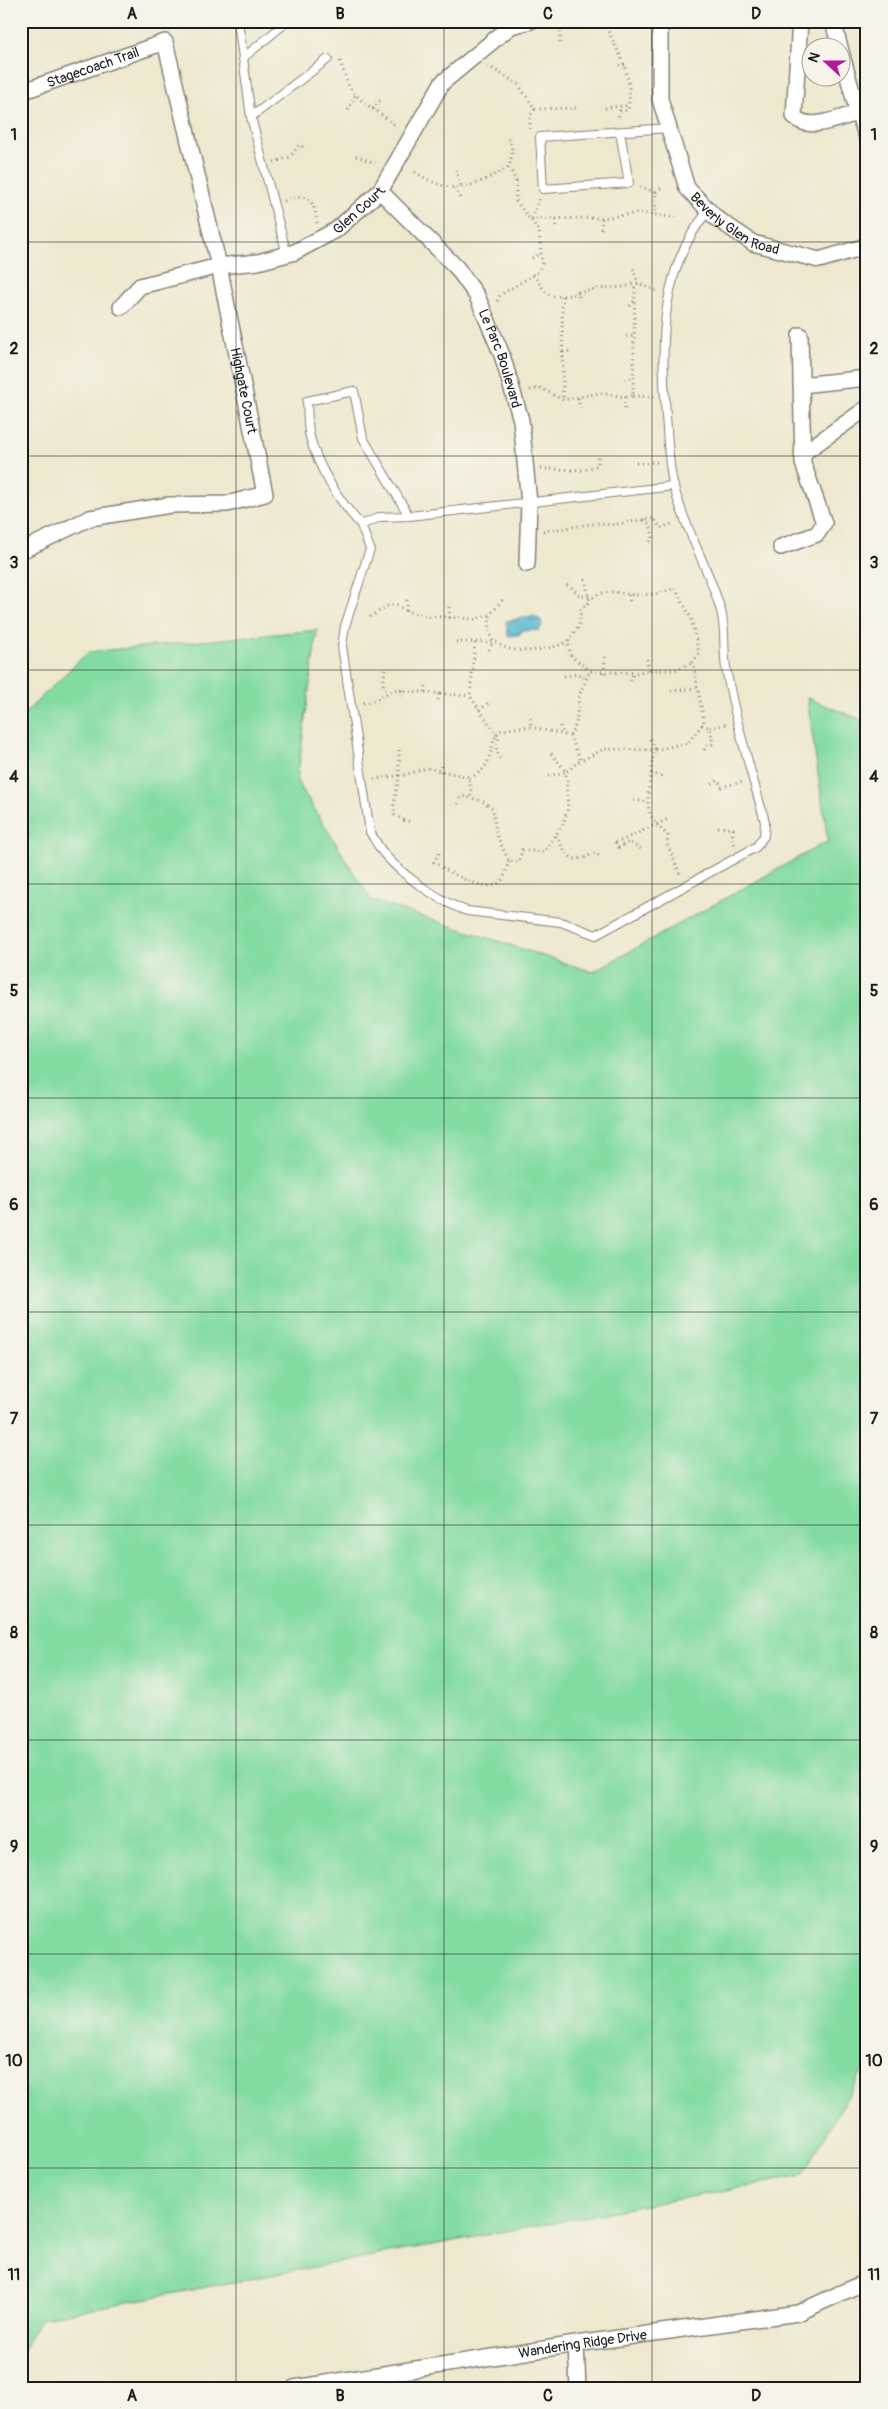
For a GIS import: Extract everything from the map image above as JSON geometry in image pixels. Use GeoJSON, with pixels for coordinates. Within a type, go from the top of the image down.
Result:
{"type":"FeatureCollection","features":[{"type":"Feature","properties":{"kind":"street","name":"Glen Court"},"geometry":{"type":"LineString","coordinates":[[121,307],[140,286],[219,266],[258,262],[295,252],[336,230],[380,191],[442,83],[511,23],[532,21]]}},
{"type":"Feature","properties":{"kind":"street","name":"Beverly Glen Road"},"geometry":{"type":"LineString","coordinates":[[660,21],[660,99],[687,188],[709,210],[753,243],[819,260],[867,246]]}},
{"type":"Feature","properties":{"kind":"street"},"geometry":{"type":"LineString","coordinates":[[800,21],[794,116],[798,120],[812,125],[858,113]]}},
{"type":"Feature","properties":{"kind":"street"},"geometry":{"type":"LineString","coordinates":[[834,21],[838,38]]}},
{"type":"Feature","properties":{"kind":"street","name":"Stagecoach Trail"},"geometry":{"type":"LineString","coordinates":[[21,92],[165,42]]}},
{"type":"Feature","properties":{"kind":"street","name":"Highgate Court"},"geometry":{"type":"LineString","coordinates":[[21,551],[90,518],[170,505],[227,504],[265,494],[219,266],[165,42]]}},
{"type":"Feature","properties":{"kind":"street"},"geometry":{"type":"LineString","coordinates":[[850,84],[867,137]]}},
{"type":"Feature","properties":{"kind":"street","name":"Le Parc Boulevard"},"geometry":{"type":"LineString","coordinates":[[380,191],[457,268],[478,296],[502,355],[521,420],[529,503],[527,564]]}},
{"type":"Feature","properties":{"kind":"street"},"geometry":{"type":"LineString","coordinates":[[781,547],[817,534],[824,523],[803,463],[800,335]]}},
{"type":"Feature","properties":{"kind":"street"},"geometry":{"type":"LineString","coordinates":[[801,385],[867,378]]}},
{"type":"Feature","properties":{"kind":"street"},"geometry":{"type":"LineString","coordinates":[[802,454],[867,408]]}},
{"type":"Feature","properties":{"kind":"street","name":"Wandering Ridge Drive"},"geometry":{"type":"LineString","coordinates":[[294,2388],[576,2344],[798,2313],[867,2281]]}},
{"type":"Feature","properties":{"kind":"street"},"geometry":{"type":"LineString","coordinates":[[576,2344],[578,2388]]}},
{"type":"Feature","properties":{"kind":"lane"},"geometry":{"type":"LineString","coordinates":[[238,21],[250,117],[287,254]]}},
{"type":"Feature","properties":{"kind":"lane"},"geometry":{"type":"LineString","coordinates":[[243,58],[288,21]]}},
{"type":"Feature","properties":{"kind":"lane"},"geometry":{"type":"LineString","coordinates":[[250,117],[328,59]]}},
{"type":"Feature","properties":{"kind":"lane"},"geometry":{"type":"LineString","coordinates":[[620,132],[630,184],[543,189],[540,137],[669,128]]}},
{"type":"Feature","properties":{"kind":"lane"},"geometry":{"type":"LineString","coordinates":[[409,516],[363,438],[354,391],[307,402],[310,436],[320,464],[347,509],[361,524],[370,549],[344,626],[342,646],[370,832],[385,855],[403,872],[454,906],[467,910],[561,922],[596,935],[756,847],[764,836],[764,822],[726,667],[722,614],[709,572],[674,486],[669,461],[662,373],[666,305],[670,281],[686,246],[709,210]]}},
{"type":"Feature","properties":{"kind":"lane"},"geometry":{"type":"LineString","coordinates":[[361,524],[380,517],[409,516],[674,486]]}},
{"type":"Feature","properties":{"kind":"path"},"geometry":{"type":"LineString","coordinates":[[606,27],[622,55],[625,65],[629,105],[628,110],[620,111],[617,124],[620,132]]}},
{"type":"Feature","properties":{"kind":"path"},"geometry":{"type":"LineString","coordinates":[[560,32],[560,46]]}},
{"type":"Feature","properties":{"kind":"path"},"geometry":{"type":"LineString","coordinates":[[328,59],[340,61],[349,87],[373,109],[394,124]]}},
{"type":"Feature","properties":{"kind":"path"},"geometry":{"type":"LineString","coordinates":[[481,62],[518,84],[535,109]]}},
{"type":"Feature","properties":{"kind":"path"},"geometry":{"type":"LineString","coordinates":[[619,65],[625,65]]}},
{"type":"Feature","properties":{"kind":"path"},"geometry":{"type":"LineString","coordinates":[[348,110],[356,94]]}},
{"type":"Feature","properties":{"kind":"path"},"geometry":{"type":"LineString","coordinates":[[373,109],[382,98]]}},
{"type":"Feature","properties":{"kind":"path"},"geometry":{"type":"LineString","coordinates":[[605,108],[629,105]]}},
{"type":"Feature","properties":{"kind":"path"},"geometry":{"type":"LineString","coordinates":[[535,109],[576,108]]}},
{"type":"Feature","properties":{"kind":"path"},"geometry":{"type":"LineString","coordinates":[[535,109],[530,116],[530,130],[540,137]]}},
{"type":"Feature","properties":{"kind":"path"},"geometry":{"type":"LineString","coordinates":[[415,172],[436,185],[455,188],[478,183],[509,167],[512,158],[512,144],[508,138]]}},
{"type":"Feature","properties":{"kind":"path"},"geometry":{"type":"LineString","coordinates":[[263,165],[290,157],[299,145],[304,148]]}},
{"type":"Feature","properties":{"kind":"path"},"geometry":{"type":"LineString","coordinates":[[356,156],[375,163]]}},
{"type":"Feature","properties":{"kind":"path"},"geometry":{"type":"LineString","coordinates":[[496,302],[500,295],[538,272],[542,263],[539,231],[532,219],[516,201],[516,181],[509,167]]}},
{"type":"Feature","properties":{"kind":"path"},"geometry":{"type":"LineString","coordinates":[[456,170],[460,187]]}},
{"type":"Feature","properties":{"kind":"path"},"geometry":{"type":"LineString","coordinates":[[630,184],[656,192]]}},
{"type":"Feature","properties":{"kind":"path"},"geometry":{"type":"LineString","coordinates":[[455,188],[461,199]]}},
{"type":"Feature","properties":{"kind":"path"},"geometry":{"type":"LineString","coordinates":[[655,215],[656,192],[660,188]]}},
{"type":"Feature","properties":{"kind":"path"},"geometry":{"type":"LineString","coordinates":[[532,219],[543,189]]}},
{"type":"Feature","properties":{"kind":"path"},"geometry":{"type":"LineString","coordinates":[[274,204],[299,195],[308,198],[313,205],[317,224]]}},
{"type":"Feature","properties":{"kind":"path"},"geometry":{"type":"LineString","coordinates":[[532,219],[602,218],[640,213],[679,218]]}},
{"type":"Feature","properties":{"kind":"path"},"geometry":{"type":"LineString","coordinates":[[601,229],[602,218]]}},
{"type":"Feature","properties":{"kind":"path"},"geometry":{"type":"LineString","coordinates":[[556,220],[556,230]]}},
{"type":"Feature","properties":{"kind":"path"},"geometry":{"type":"LineString","coordinates":[[532,258],[542,253]]}},
{"type":"Feature","properties":{"kind":"path"},"geometry":{"type":"LineString","coordinates":[[632,268],[638,283]]}},
{"type":"Feature","properties":{"kind":"path"},"geometry":{"type":"LineString","coordinates":[[533,275],[547,294],[562,296],[578,291],[624,287],[638,283],[656,290]]}},
{"type":"Feature","properties":{"kind":"path"},"geometry":{"type":"LineString","coordinates":[[633,396],[635,288],[638,283]]}},
{"type":"Feature","properties":{"kind":"path"},"geometry":{"type":"LineString","coordinates":[[578,291],[579,298]]}},
{"type":"Feature","properties":{"kind":"path"},"geometry":{"type":"LineString","coordinates":[[562,296],[561,334],[563,352],[561,367],[563,400]]}},
{"type":"Feature","properties":{"kind":"path"},"geometry":{"type":"LineString","coordinates":[[630,306],[635,300]]}},
{"type":"Feature","properties":{"kind":"path"},"geometry":{"type":"LineString","coordinates":[[626,336],[635,336]]}},
{"type":"Feature","properties":{"kind":"path"},"geometry":{"type":"LineString","coordinates":[[563,352],[571,351]]}},
{"type":"Feature","properties":{"kind":"path"},"geometry":{"type":"LineString","coordinates":[[625,379],[633,378]]}},
{"type":"Feature","properties":{"kind":"path"},"geometry":{"type":"LineString","coordinates":[[530,390],[540,388],[563,400],[600,393],[625,397],[665,398]]}},
{"type":"Feature","properties":{"kind":"path"},"geometry":{"type":"LineString","coordinates":[[625,397],[625,409]]}},
{"type":"Feature","properties":{"kind":"path"},"geometry":{"type":"LineString","coordinates":[[578,398],[580,408]]}},
{"type":"Feature","properties":{"kind":"path"},"geometry":{"type":"LineString","coordinates":[[540,469],[585,470],[598,465],[598,457]]}},
{"type":"Feature","properties":{"kind":"path"},"geometry":{"type":"LineString","coordinates":[[636,463],[669,461]]}},
{"type":"Feature","properties":{"kind":"path"},"geometry":{"type":"LineString","coordinates":[[528,533],[599,523],[611,525],[654,518],[660,528],[686,519]]}},
{"type":"Feature","properties":{"kind":"path"},"geometry":{"type":"LineString","coordinates":[[643,520],[650,524],[652,530],[653,539],[649,543]]}},
{"type":"Feature","properties":{"kind":"path"},"geometry":{"type":"LineString","coordinates":[[573,526],[579,531]]}},
{"type":"Feature","properties":{"kind":"path"},"geometry":{"type":"LineString","coordinates":[[456,642],[496,642],[503,647],[528,651],[568,642],[579,626],[581,608],[590,602],[584,579]]}},
{"type":"Feature","properties":{"kind":"path"},"geometry":{"type":"LineString","coordinates":[[564,584],[580,596],[588,597],[613,592],[629,595],[656,594],[675,588],[691,618],[698,644],[698,657],[693,662],[675,670],[604,673],[590,671],[571,656],[568,642]]}},
{"type":"Feature","properties":{"kind":"path"},"geometry":{"type":"LineString","coordinates":[[629,595],[630,603]]}},
{"type":"Feature","properties":{"kind":"path"},"geometry":{"type":"LineString","coordinates":[[407,597],[407,611]]}},
{"type":"Feature","properties":{"kind":"path"},"geometry":{"type":"LineString","coordinates":[[370,618],[389,605],[397,605],[407,611],[426,616],[476,619],[490,615],[504,598]]}},
{"type":"Feature","properties":{"kind":"path"},"geometry":{"type":"LineString","coordinates":[[449,606],[450,618]]}},
{"type":"Feature","properties":{"kind":"path"},"geometry":{"type":"LineString","coordinates":[[489,650],[493,642],[489,630],[490,615]]}},
{"type":"Feature","properties":{"kind":"path"},"geometry":{"type":"LineString","coordinates":[[475,643],[470,696],[499,738],[496,748],[500,759]]}},
{"type":"Feature","properties":{"kind":"path"},"geometry":{"type":"LineString","coordinates":[[604,673],[605,654]]}},
{"type":"Feature","properties":{"kind":"path"},"geometry":{"type":"LineString","coordinates":[[648,659],[649,670]]}},
{"type":"Feature","properties":{"kind":"path"},"geometry":{"type":"LineString","coordinates":[[550,776],[566,772],[581,760],[604,749],[655,750],[688,743],[704,722],[696,688],[693,662]]}},
{"type":"Feature","properties":{"kind":"path"},"geometry":{"type":"LineString","coordinates":[[385,669],[383,686],[387,692]]}},
{"type":"Feature","properties":{"kind":"path"},"geometry":{"type":"LineString","coordinates":[[570,736],[576,724],[579,695],[590,671]]}},
{"type":"Feature","properties":{"kind":"path"},"geometry":{"type":"LineString","coordinates":[[631,681],[633,673]]}},
{"type":"Feature","properties":{"kind":"path"},"geometry":{"type":"LineString","coordinates":[[564,676],[578,674],[586,678]]}},
{"type":"Feature","properties":{"kind":"path"},"geometry":{"type":"LineString","coordinates":[[425,692],[426,684]]}},
{"type":"Feature","properties":{"kind":"path"},"geometry":{"type":"LineString","coordinates":[[671,691],[696,688]]}},
{"type":"Feature","properties":{"kind":"path"},"geometry":{"type":"LineString","coordinates":[[351,704],[374,702],[387,692],[402,690],[470,696]]}},
{"type":"Feature","properties":{"kind":"path"},"geometry":{"type":"LineString","coordinates":[[401,696],[402,690]]}},
{"type":"Feature","properties":{"kind":"path"},"geometry":{"type":"LineString","coordinates":[[438,700],[440,693]]}},
{"type":"Feature","properties":{"kind":"path"},"geometry":{"type":"LineString","coordinates":[[479,710],[491,701]]}},
{"type":"Feature","properties":{"kind":"path"},"geometry":{"type":"LineString","coordinates":[[530,718],[531,727]]}},
{"type":"Feature","properties":{"kind":"path"},"geometry":{"type":"LineString","coordinates":[[702,725],[710,728],[713,738],[713,744],[707,746],[703,752]]}},
{"type":"Feature","properties":{"kind":"path"},"geometry":{"type":"LineString","coordinates":[[560,726],[564,736]]}},
{"type":"Feature","properties":{"kind":"path"},"geometry":{"type":"LineString","coordinates":[[363,780],[399,776],[427,768],[469,777],[479,774],[490,762],[492,745],[498,732],[520,727],[531,727],[570,736]]}},
{"type":"Feature","properties":{"kind":"path"},"geometry":{"type":"LineString","coordinates":[[570,736],[581,760]]}},
{"type":"Feature","properties":{"kind":"path"},"geometry":{"type":"LineString","coordinates":[[650,739],[655,750],[647,792],[652,821],[668,835],[667,844],[677,867]]}},
{"type":"Feature","properties":{"kind":"path"},"geometry":{"type":"LineString","coordinates":[[399,750],[399,776],[394,805],[395,815],[403,820],[412,822]]}},
{"type":"Feature","properties":{"kind":"path"},"geometry":{"type":"LineString","coordinates":[[509,860],[519,862],[522,850],[544,852],[556,836],[568,808],[566,772],[551,753]]}},
{"type":"Feature","properties":{"kind":"path"},"geometry":{"type":"LineString","coordinates":[[441,762],[441,772]]}},
{"type":"Feature","properties":{"kind":"path"},"geometry":{"type":"LineString","coordinates":[[651,772],[662,777]]}},
{"type":"Feature","properties":{"kind":"path"},"geometry":{"type":"LineString","coordinates":[[469,777],[472,798]]}},
{"type":"Feature","properties":{"kind":"path"},"geometry":{"type":"LineString","coordinates":[[712,784],[718,780],[721,787],[753,779]]}},
{"type":"Feature","properties":{"kind":"path"},"geometry":{"type":"LineString","coordinates":[[439,853],[434,862],[446,870],[484,886],[494,886],[502,880],[509,860],[496,834],[493,809],[484,802],[465,796],[460,799],[458,804]]}},
{"type":"Feature","properties":{"kind":"path"},"geometry":{"type":"LineString","coordinates":[[634,800],[648,802]]}},
{"type":"Feature","properties":{"kind":"path"},"geometry":{"type":"LineString","coordinates":[[641,849],[629,842],[618,848],[616,843],[668,819]]}},
{"type":"Feature","properties":{"kind":"path"},"geometry":{"type":"LineString","coordinates":[[718,826],[733,829],[732,839],[742,855]]}},
{"type":"Feature","properties":{"kind":"path"},"geometry":{"type":"LineString","coordinates":[[556,836],[565,853],[572,858],[582,859],[595,853],[600,856]]}},
{"type":"Feature","properties":{"kind":"green space"},"geometry":{"type":"Polygon","coordinates":[[[317,630],[297,781],[371,900],[593,972],[828,841],[807,698],[867,722],[867,2063],[802,2176],[41,2318],[21,2353],[21,717],[88,652],[317,630]]]}},
{"type":"Feature","properties":{"kind":"water"},"geometry":{"type":"Polygon","coordinates":[[[534,616],[541,620],[542,626],[539,630],[523,631],[519,635],[508,636],[506,621],[534,616]]]}}]}
